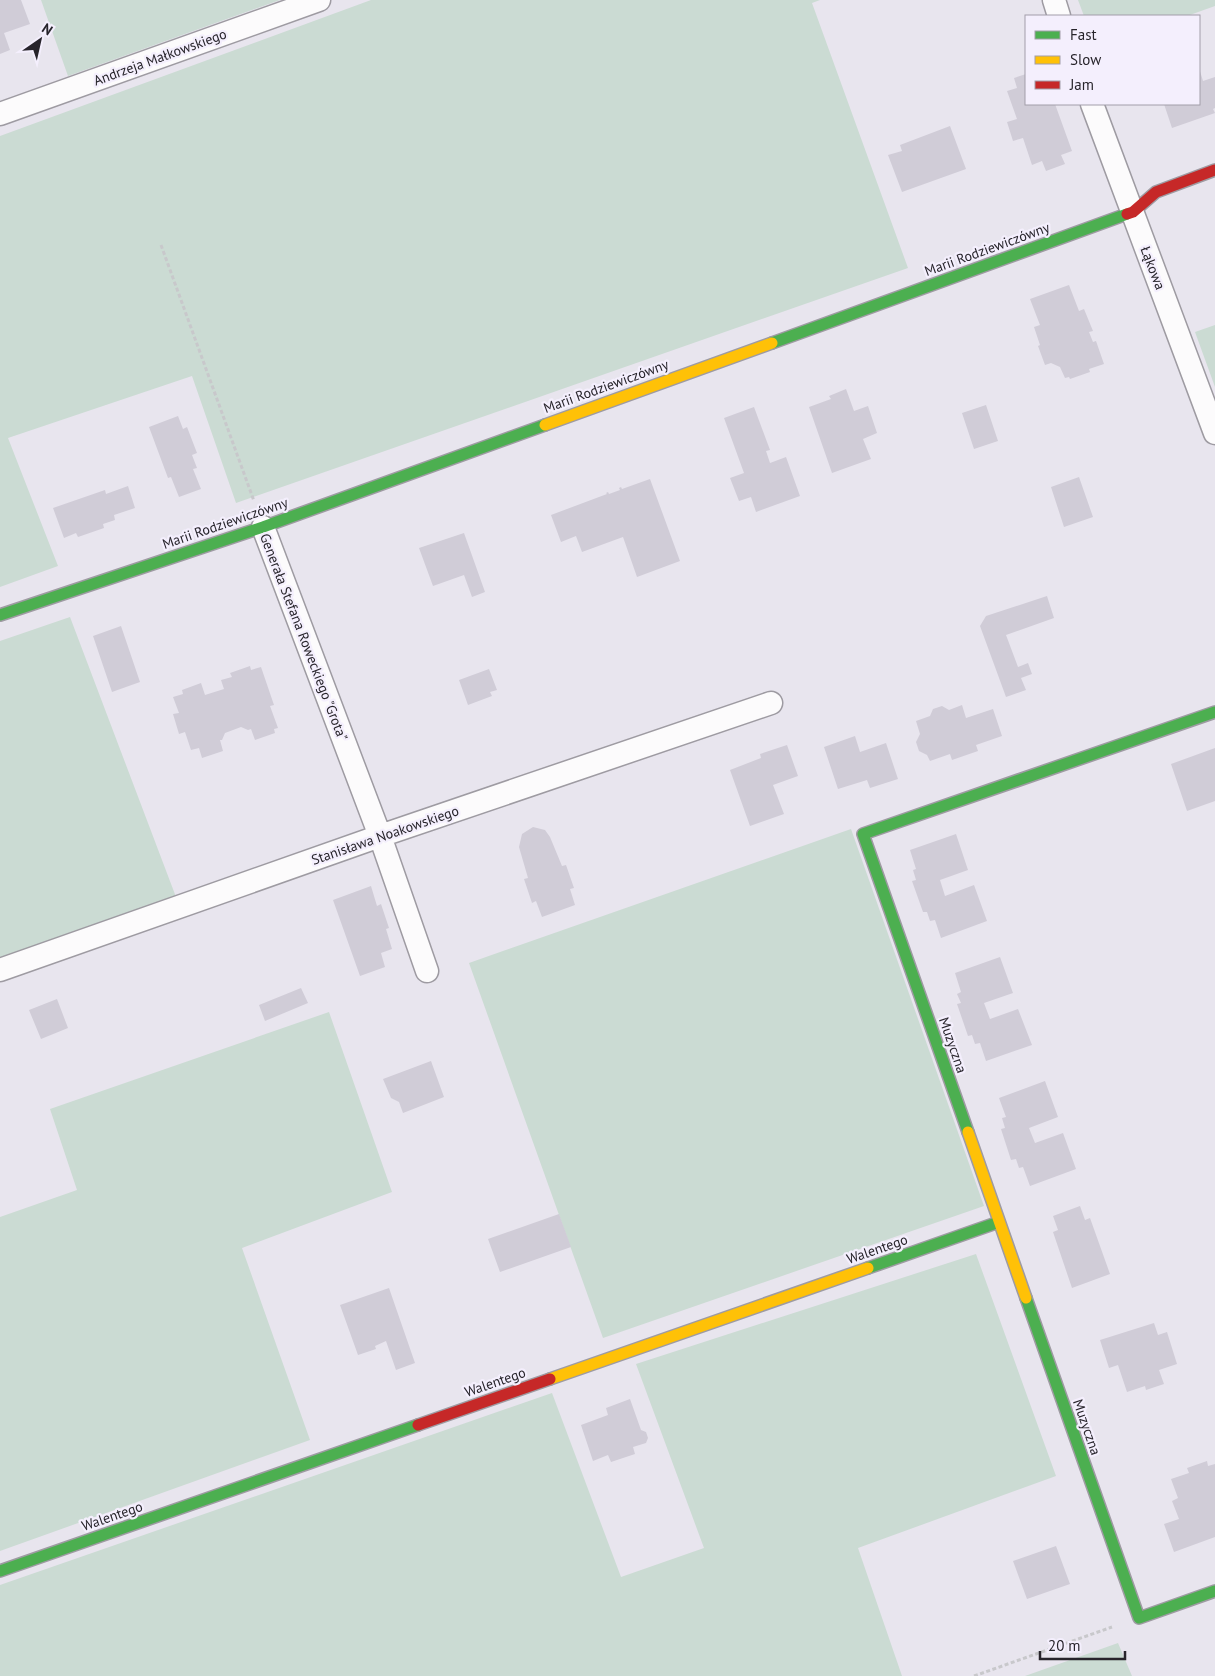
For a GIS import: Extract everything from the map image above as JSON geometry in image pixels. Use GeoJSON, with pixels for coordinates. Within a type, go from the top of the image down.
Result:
{"type":"FeatureCollection","features":[{"type":"Feature","properties":{"kind":"street","name":"Andrzeja Małkowskiego"},"geometry":{"type":"LineString","coordinates":[[0,114],[319,0]]}},
{"type":"Feature","properties":{"kind":"street"},"geometry":{"type":"LineString","coordinates":[[1054,0],[1059,15]]}},
{"type":"Feature","properties":{"kind":"street","name":"Łąkowa"},"geometry":{"type":"LineString","coordinates":[[1092,105],[1215,433]]}},
{"type":"Feature","properties":{"kind":"street","name":"Marii Rodziewiczówny"},"geometry":{"type":"LineString","coordinates":[[0,615],[263,527],[1133,212],[1156,192],[1215,170]]}},
{"type":"Feature","properties":{"kind":"street","name":"Generała Stefana Roweckiego \"Grota\""},"geometry":{"type":"LineString","coordinates":[[263,527],[380,836],[427,972]]}},
{"type":"Feature","properties":{"kind":"street","name":"Stanisława Noakowskiego"},"geometry":{"type":"LineString","coordinates":[[0,970],[380,836],[771,703]]}},
{"type":"Feature","properties":{"kind":"street","name":"Muzyczna"},"geometry":{"type":"LineString","coordinates":[[1139,1618],[863,834],[1215,712]]}},
{"type":"Feature","properties":{"kind":"street","name":"Walentego"},"geometry":{"type":"LineString","coordinates":[[0,1571],[999,1222]]}},
{"type":"Feature","properties":{"kind":"street"},"geometry":{"type":"LineString","coordinates":[[1139,1618],[1215,1591]]}},
{"type":"Feature","properties":{"kind":"path","name":"Generała Stefana Roweckiego \"Grota\""},"geometry":{"type":"LineString","coordinates":[[161,246],[263,527]]}},
{"type":"Feature","properties":{"kind":"path"},"geometry":{"type":"LineString","coordinates":[[974,1676],[1139,1618]]}},
{"type":"Feature","properties":{"kind":"shaded area"},"geometry":{"type":"Polygon","coordinates":[[[41,0],[280,0],[68,76],[41,0]]]}},
{"type":"Feature","properties":{"kind":"shaded area"},"geometry":{"type":"Polygon","coordinates":[[[371,0],[820,0],[812,3],[908,268],[236,503],[192,376],[8,438],[58,566],[0,587],[0,136],[371,0]]]}},
{"type":"Feature","properties":{"kind":"shaded area"},"geometry":{"type":"Polygon","coordinates":[[[1078,0],[1215,0],[1215,6],[1190,15],[1084,15],[1078,0]]]}},
{"type":"Feature","properties":{"kind":"shaded area"},"geometry":{"type":"Polygon","coordinates":[[[1215,325],[1215,387],[1195,332],[1215,325]]]}},
{"type":"Feature","properties":{"kind":"shaded area"},"geometry":{"type":"Polygon","coordinates":[[[70,617],[176,897],[0,959],[0,641],[70,617]]]}},
{"type":"Feature","properties":{"kind":"shaded area"},"geometry":{"type":"Polygon","coordinates":[[[851,829],[984,1206],[603,1338],[469,963],[851,829]]]}},
{"type":"Feature","properties":{"kind":"shaded area"},"geometry":{"type":"Polygon","coordinates":[[[329,1012],[392,1192],[242,1248],[310,1440],[0,1551],[0,1217],[77,1190],[50,1109],[329,1012]]]}},
{"type":"Feature","properties":{"kind":"shaded area"},"geometry":{"type":"Polygon","coordinates":[[[976,1254],[1056,1476],[858,1548],[902,1676],[0,1676],[0,1585],[552,1393],[621,1577],[704,1548],[636,1364],[976,1254]]]}},
{"type":"Feature","properties":{"kind":"shaded area"},"geometry":{"type":"Polygon","coordinates":[[[1118,1643],[1132,1676],[1025,1676],[1118,1643]]]}},
{"type":"Feature","properties":{"kind":"building"},"geometry":{"type":"Polygon","coordinates":[[[0,0],[21,0],[30,24],[4,33],[10,50],[0,54],[0,0]]]}},
{"type":"Feature","properties":{"kind":"building"},"geometry":{"type":"Polygon","coordinates":[[[1200,71],[1203,81],[1215,77],[1215,108],[1213,109],[1215,113],[1172,128],[1164,105],[1200,105],[1200,71]]]}},
{"type":"Feature","properties":{"kind":"building"},"geometry":{"type":"Polygon","coordinates":[[[1025,74],[1025,105],[1055,105],[1072,151],[1061,155],[1065,164],[1046,171],[1042,161],[1032,165],[1023,138],[1013,141],[1007,122],[1017,119],[1007,91],[1017,88],[1014,78],[1025,74]]]}},
{"type":"Feature","properties":{"kind":"building"},"geometry":{"type":"Polygon","coordinates":[[[950,126],[966,169],[902,192],[888,155],[902,151],[900,145],[950,126]]]}},
{"type":"Feature","properties":{"kind":"building"},"geometry":{"type":"Polygon","coordinates":[[[1069,285],[1079,311],[1084,309],[1093,331],[1089,332],[1093,342],[1096,341],[1104,364],[1089,369],[1090,372],[1070,379],[1069,377],[1065,378],[1060,367],[1051,363],[1045,365],[1034,327],[1040,325],[1030,299],[1069,285]]]}},
{"type":"Feature","properties":{"kind":"building"},"geometry":{"type":"Polygon","coordinates":[[[846,389],[854,411],[868,406],[877,433],[863,439],[871,459],[832,473],[809,407],[831,399],[829,396],[846,389]]]}},
{"type":"Feature","properties":{"kind":"building"},"geometry":{"type":"Polygon","coordinates":[[[986,405],[998,441],[974,449],[962,413],[986,405]]]}},
{"type":"Feature","properties":{"kind":"building"},"geometry":{"type":"Polygon","coordinates":[[[754,407],[770,450],[766,451],[770,463],[786,457],[800,496],[756,512],[751,497],[739,501],[730,478],[744,473],[724,418],[754,407]]]}},
{"type":"Feature","properties":{"kind":"building"},"geometry":{"type":"Polygon","coordinates":[[[178,416],[183,429],[187,427],[197,453],[192,455],[197,468],[193,469],[201,489],[179,497],[171,477],[168,478],[149,427],[178,416]]]}},
{"type":"Feature","properties":{"kind":"building"},"geometry":{"type":"Polygon","coordinates":[[[1079,477],[1093,517],[1064,527],[1051,487],[1079,477]]]}},
{"type":"Feature","properties":{"kind":"building"},"geometry":{"type":"Polygon","coordinates":[[[650,479],[680,561],[637,577],[623,537],[582,552],[576,536],[561,542],[551,515],[608,492],[609,494],[620,490],[619,488],[621,487],[622,489],[650,479]]]}},
{"type":"Feature","properties":{"kind":"building"},"geometry":{"type":"Polygon","coordinates":[[[128,486],[135,508],[114,515],[115,520],[103,524],[104,528],[78,537],[76,533],[64,538],[53,508],[105,490],[106,494],[128,486]]]}},
{"type":"Feature","properties":{"kind":"building"},"geometry":{"type":"Polygon","coordinates":[[[464,533],[485,592],[472,597],[464,575],[433,586],[419,548],[464,533]]]}},
{"type":"Feature","properties":{"kind":"building"},"geometry":{"type":"Polygon","coordinates":[[[1047,596],[1054,618],[1006,635],[1018,667],[1028,663],[1032,674],[1021,678],[1026,690],[1006,697],[980,626],[986,616],[1047,596]]]}},
{"type":"Feature","properties":{"kind":"building"},"geometry":{"type":"Polygon","coordinates":[[[121,626],[140,682],[112,692],[93,636],[121,626]]]}},
{"type":"Feature","properties":{"kind":"building"},"geometry":{"type":"Polygon","coordinates":[[[250,666],[251,670],[261,667],[274,705],[270,706],[278,728],[274,729],[275,733],[255,740],[251,729],[248,730],[241,727],[225,733],[222,740],[220,740],[223,751],[202,758],[199,748],[191,750],[185,732],[179,734],[173,714],[179,713],[173,697],[183,694],[182,690],[201,683],[205,695],[224,689],[221,680],[232,677],[230,673],[250,666]]]}},
{"type":"Feature","properties":{"kind":"building"},"geometry":{"type":"Polygon","coordinates":[[[489,669],[497,690],[490,692],[492,696],[468,705],[459,680],[489,669]]]}},
{"type":"Feature","properties":{"kind":"building"},"geometry":{"type":"Polygon","coordinates":[[[962,705],[966,718],[993,709],[1002,736],[976,745],[978,751],[952,760],[950,754],[930,761],[927,755],[919,751],[916,742],[920,734],[916,721],[930,716],[933,709],[942,706],[949,710],[962,705]]]}},
{"type":"Feature","properties":{"kind":"building"},"geometry":{"type":"Polygon","coordinates":[[[855,736],[860,752],[886,743],[898,779],[870,788],[867,780],[838,789],[824,747],[855,736]]]}},
{"type":"Feature","properties":{"kind":"building"},"geometry":{"type":"Polygon","coordinates":[[[787,745],[798,776],[773,785],[784,814],[750,826],[730,770],[761,758],[760,754],[787,745]]]}},
{"type":"Feature","properties":{"kind":"building"},"geometry":{"type":"Polygon","coordinates":[[[1215,748],[1215,801],[1187,811],[1171,764],[1215,748]]]}},
{"type":"Feature","properties":{"kind":"building"},"geometry":{"type":"Polygon","coordinates":[[[533,827],[545,830],[550,837],[562,866],[566,865],[574,888],[570,889],[575,905],[542,917],[536,901],[532,903],[524,879],[528,878],[519,847],[522,834],[533,827]]]}},
{"type":"Feature","properties":{"kind":"building"},"geometry":{"type":"Polygon","coordinates":[[[956,834],[968,870],[940,880],[945,896],[974,885],[987,921],[941,938],[935,920],[930,921],[927,912],[923,912],[912,881],[916,880],[913,870],[916,869],[910,850],[956,834]]]}},
{"type":"Feature","properties":{"kind":"building"},"geometry":{"type":"Polygon","coordinates":[[[371,886],[377,906],[381,904],[389,928],[386,929],[392,949],[381,953],[385,967],[360,976],[333,900],[371,886]]]}},
{"type":"Feature","properties":{"kind":"building"},"geometry":{"type":"Polygon","coordinates":[[[1000,957],[1013,993],[984,1003],[990,1019],[1018,1009],[1032,1045],[986,1061],[980,1043],[975,1044],[972,1035],[968,1036],[957,1004],[961,1003],[957,994],[961,992],[955,973],[1000,957]]]}},
{"type":"Feature","properties":{"kind":"building"},"geometry":{"type":"Polygon","coordinates":[[[301,988],[308,1003],[265,1021],[259,1005],[301,988]]]}},
{"type":"Feature","properties":{"kind":"building"},"geometry":{"type":"Polygon","coordinates":[[[57,999],[68,1028],[41,1039],[29,1010],[57,999]]]}},
{"type":"Feature","properties":{"kind":"building"},"geometry":{"type":"Polygon","coordinates":[[[431,1061],[444,1097],[403,1113],[399,1102],[391,1098],[383,1079],[431,1061]]]}},
{"type":"Feature","properties":{"kind":"building"},"geometry":{"type":"Polygon","coordinates":[[[1045,1081],[1058,1117],[1029,1128],[1035,1143],[1063,1133],[1076,1169],[1030,1186],[1023,1167],[1019,1168],[1016,1159],[1011,1160],[1001,1129],[1005,1128],[1002,1118],[1006,1117],[999,1098],[1045,1081]]]}},
{"type":"Feature","properties":{"kind":"building"},"geometry":{"type":"Polygon","coordinates":[[[1080,1206],[1085,1220],[1090,1218],[1110,1274],[1072,1288],[1053,1232],[1058,1230],[1053,1216],[1080,1206]]]}},
{"type":"Feature","properties":{"kind":"building"},"geometry":{"type":"Polygon","coordinates":[[[559,1214],[571,1247],[500,1272],[488,1239],[559,1214]]]}},
{"type":"Feature","properties":{"kind":"building"},"geometry":{"type":"Polygon","coordinates":[[[389,1288],[415,1363],[396,1370],[386,1341],[375,1346],[376,1349],[358,1355],[340,1305],[389,1288]]]}},
{"type":"Feature","properties":{"kind":"building"},"geometry":{"type":"Polygon","coordinates":[[[1154,1323],[1158,1335],[1167,1332],[1177,1364],[1159,1370],[1164,1384],[1146,1390],[1145,1386],[1127,1392],[1118,1365],[1109,1368],[1100,1340],[1154,1323]]]}},
{"type":"Feature","properties":{"kind":"building"},"geometry":{"type":"Polygon","coordinates":[[[630,1399],[641,1430],[646,1432],[648,1438],[646,1443],[633,1447],[635,1454],[611,1462],[608,1455],[593,1461],[581,1425],[608,1415],[606,1408],[630,1399]]]}},
{"type":"Feature","properties":{"kind":"building"},"geometry":{"type":"Polygon","coordinates":[[[1207,1461],[1208,1466],[1215,1464],[1215,1537],[1174,1552],[1164,1524],[1179,1519],[1172,1501],[1178,1498],[1171,1479],[1189,1473],[1187,1468],[1207,1461]]]}},
{"type":"Feature","properties":{"kind":"building"},"geometry":{"type":"Polygon","coordinates":[[[1056,1546],[1070,1584],[1027,1599],[1013,1561],[1056,1546]]]}},
{"type":"Feature","properties":{"kind":"traffic: fast"},"geometry":{"type":"LineString","coordinates":[[772,343],[1127,214]]}},
{"type":"Feature","properties":{"kind":"traffic: fast"},"geometry":{"type":"LineString","coordinates":[[0,615],[263,527],[545,425]]}},
{"type":"Feature","properties":{"kind":"traffic: fast"},"geometry":{"type":"LineString","coordinates":[[968,1132],[863,834],[1215,712]]}},
{"type":"Feature","properties":{"kind":"traffic: fast"},"geometry":{"type":"LineString","coordinates":[[868,1268],[999,1222]]}},
{"type":"Feature","properties":{"kind":"traffic: fast"},"geometry":{"type":"LineString","coordinates":[[1026,1298],[1139,1618],[1215,1591]]}},
{"type":"Feature","properties":{"kind":"traffic: fast"},"geometry":{"type":"LineString","coordinates":[[0,1571],[418,1425]]}},
{"type":"Feature","properties":{"kind":"traffic: slow"},"geometry":{"type":"LineString","coordinates":[[545,425],[772,343]]}},
{"type":"Feature","properties":{"kind":"traffic: slow"},"geometry":{"type":"LineString","coordinates":[[968,1132],[1026,1298]]}},
{"type":"Feature","properties":{"kind":"traffic: slow"},"geometry":{"type":"LineString","coordinates":[[550,1379],[868,1268]]}},
{"type":"Feature","properties":{"kind":"traffic: jam"},"geometry":{"type":"LineString","coordinates":[[1127,214],[1133,212],[1156,192],[1215,170]]}},
{"type":"Feature","properties":{"kind":"traffic: jam"},"geometry":{"type":"LineString","coordinates":[[418,1425],[550,1379]]}}]}
